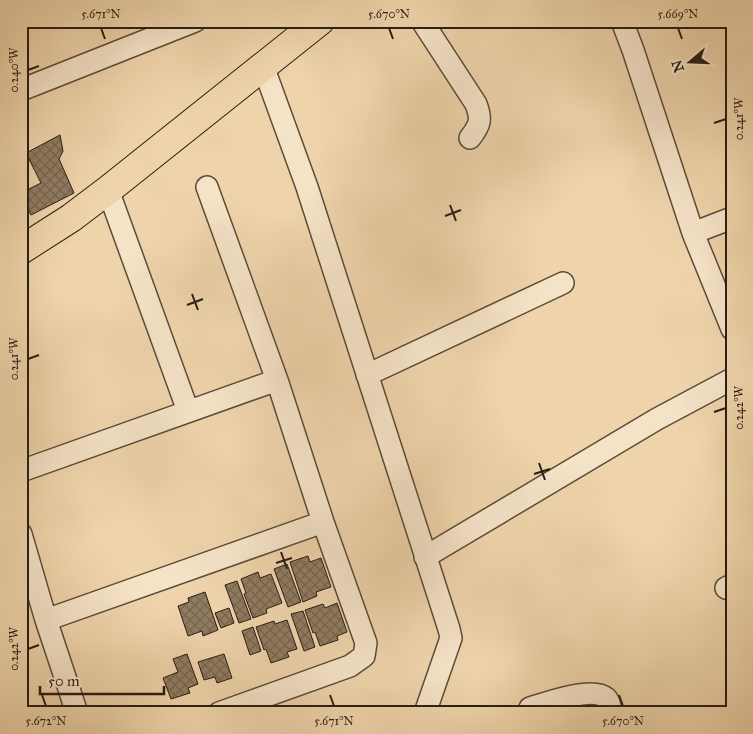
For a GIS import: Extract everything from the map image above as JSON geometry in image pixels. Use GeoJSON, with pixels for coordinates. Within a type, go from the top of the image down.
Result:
{"type":"FeatureCollection","features":[{"type":"Feature","properties":{"kind":"main road"},"geometry":{"type":"LineString","coordinates":[[21,250],[71,218],[108,190],[316,22]]}},
{"type":"Feature","properties":{"kind":"street"},"geometry":{"type":"LineString","coordinates":[[21,90],[195,21]]}},
{"type":"Feature","properties":{"kind":"street"},"geometry":{"type":"LineString","coordinates":[[422,21],[476,104],[480,119],[479,126],[470,138]]}},
{"type":"Feature","properties":{"kind":"street"},"geometry":{"type":"LineString","coordinates":[[622,21],[694,233],[732,329]]}},
{"type":"Feature","properties":{"kind":"street"},"geometry":{"type":"LineString","coordinates":[[263,66],[307,188],[451,638],[425,713]]}},
{"type":"Feature","properties":{"kind":"street"},"geometry":{"type":"LineString","coordinates":[[207,187],[277,380],[323,522],[366,642],[364,656],[350,666],[219,713]]}},
{"type":"Feature","properties":{"kind":"street"},"geometry":{"type":"LineString","coordinates":[[108,190],[188,411]]}},
{"type":"Feature","properties":{"kind":"street"},"geometry":{"type":"LineString","coordinates":[[694,233],[732,218]]}},
{"type":"Feature","properties":{"kind":"street"},"geometry":{"type":"LineString","coordinates":[[367,375],[563,283]]}},
{"type":"Feature","properties":{"kind":"street"},"geometry":{"type":"LineString","coordinates":[[425,557],[657,419],[732,379]]}},
{"type":"Feature","properties":{"kind":"street"},"geometry":{"type":"LineString","coordinates":[[21,471],[277,380]]}},
{"type":"Feature","properties":{"kind":"street"},"geometry":{"type":"LineString","coordinates":[[46,620],[323,522]]}},
{"type":"Feature","properties":{"kind":"street"},"geometry":{"type":"LineString","coordinates":[[21,534],[46,620],[77,713]]}},
{"type":"Feature","properties":{"kind":"street"},"geometry":{"type":"LineString","coordinates":[[530,708],[568,697],[596,694],[605,698],[609,703],[612,713]]}},
{"type":"Feature","properties":{"kind":"building"},"geometry":{"type":"Polygon","coordinates":[[[60,135],[63,151],[59,159],[74,193],[31,215],[21,193],[41,183],[26,153],[60,135]]]}},
{"type":"Feature","properties":{"kind":"building"},"geometry":{"type":"Polygon","coordinates":[[[308,556],[310,562],[321,558],[331,587],[316,592],[317,596],[303,602],[290,562],[308,556]]]}},
{"type":"Feature","properties":{"kind":"building"},"geometry":{"type":"Polygon","coordinates":[[[287,564],[301,602],[288,607],[274,569],[287,564]]]}},
{"type":"Feature","properties":{"kind":"building"},"geometry":{"type":"Polygon","coordinates":[[[258,572],[260,578],[271,574],[282,603],[266,609],[267,613],[253,618],[244,594],[246,593],[241,579],[258,572]]]}},
{"type":"Feature","properties":{"kind":"building"},"geometry":{"type":"Polygon","coordinates":[[[237,581],[251,619],[239,623],[225,585],[237,581]]]}},
{"type":"Feature","properties":{"kind":"building"},"geometry":{"type":"Polygon","coordinates":[[[205,592],[218,630],[203,636],[202,631],[188,636],[178,606],[189,602],[188,598],[205,592]]]}},
{"type":"Feature","properties":{"kind":"building"},"geometry":{"type":"Polygon","coordinates":[[[337,603],[347,632],[337,636],[338,640],[320,646],[305,610],[323,604],[325,608],[337,603]]]}},
{"type":"Feature","properties":{"kind":"building"},"geometry":{"type":"Polygon","coordinates":[[[229,608],[234,623],[221,628],[215,613],[229,608]]]}},
{"type":"Feature","properties":{"kind":"building"},"geometry":{"type":"Polygon","coordinates":[[[303,611],[315,647],[304,651],[291,614],[303,611]]]}},
{"type":"Feature","properties":{"kind":"building"},"geometry":{"type":"Polygon","coordinates":[[[287,620],[297,649],[287,652],[289,657],[271,663],[256,627],[274,621],[275,624],[287,620]]]}},
{"type":"Feature","properties":{"kind":"building"},"geometry":{"type":"Polygon","coordinates":[[[253,627],[261,651],[250,655],[242,631],[253,627]]]}},
{"type":"Feature","properties":{"kind":"building"},"geometry":{"type":"Polygon","coordinates":[[[187,654],[198,684],[188,688],[190,693],[171,699],[163,678],[178,672],[173,659],[187,654]]]}},
{"type":"Feature","properties":{"kind":"building"},"geometry":{"type":"Polygon","coordinates":[[[224,654],[232,678],[217,683],[215,677],[204,680],[198,662],[224,654]]]}}]}
